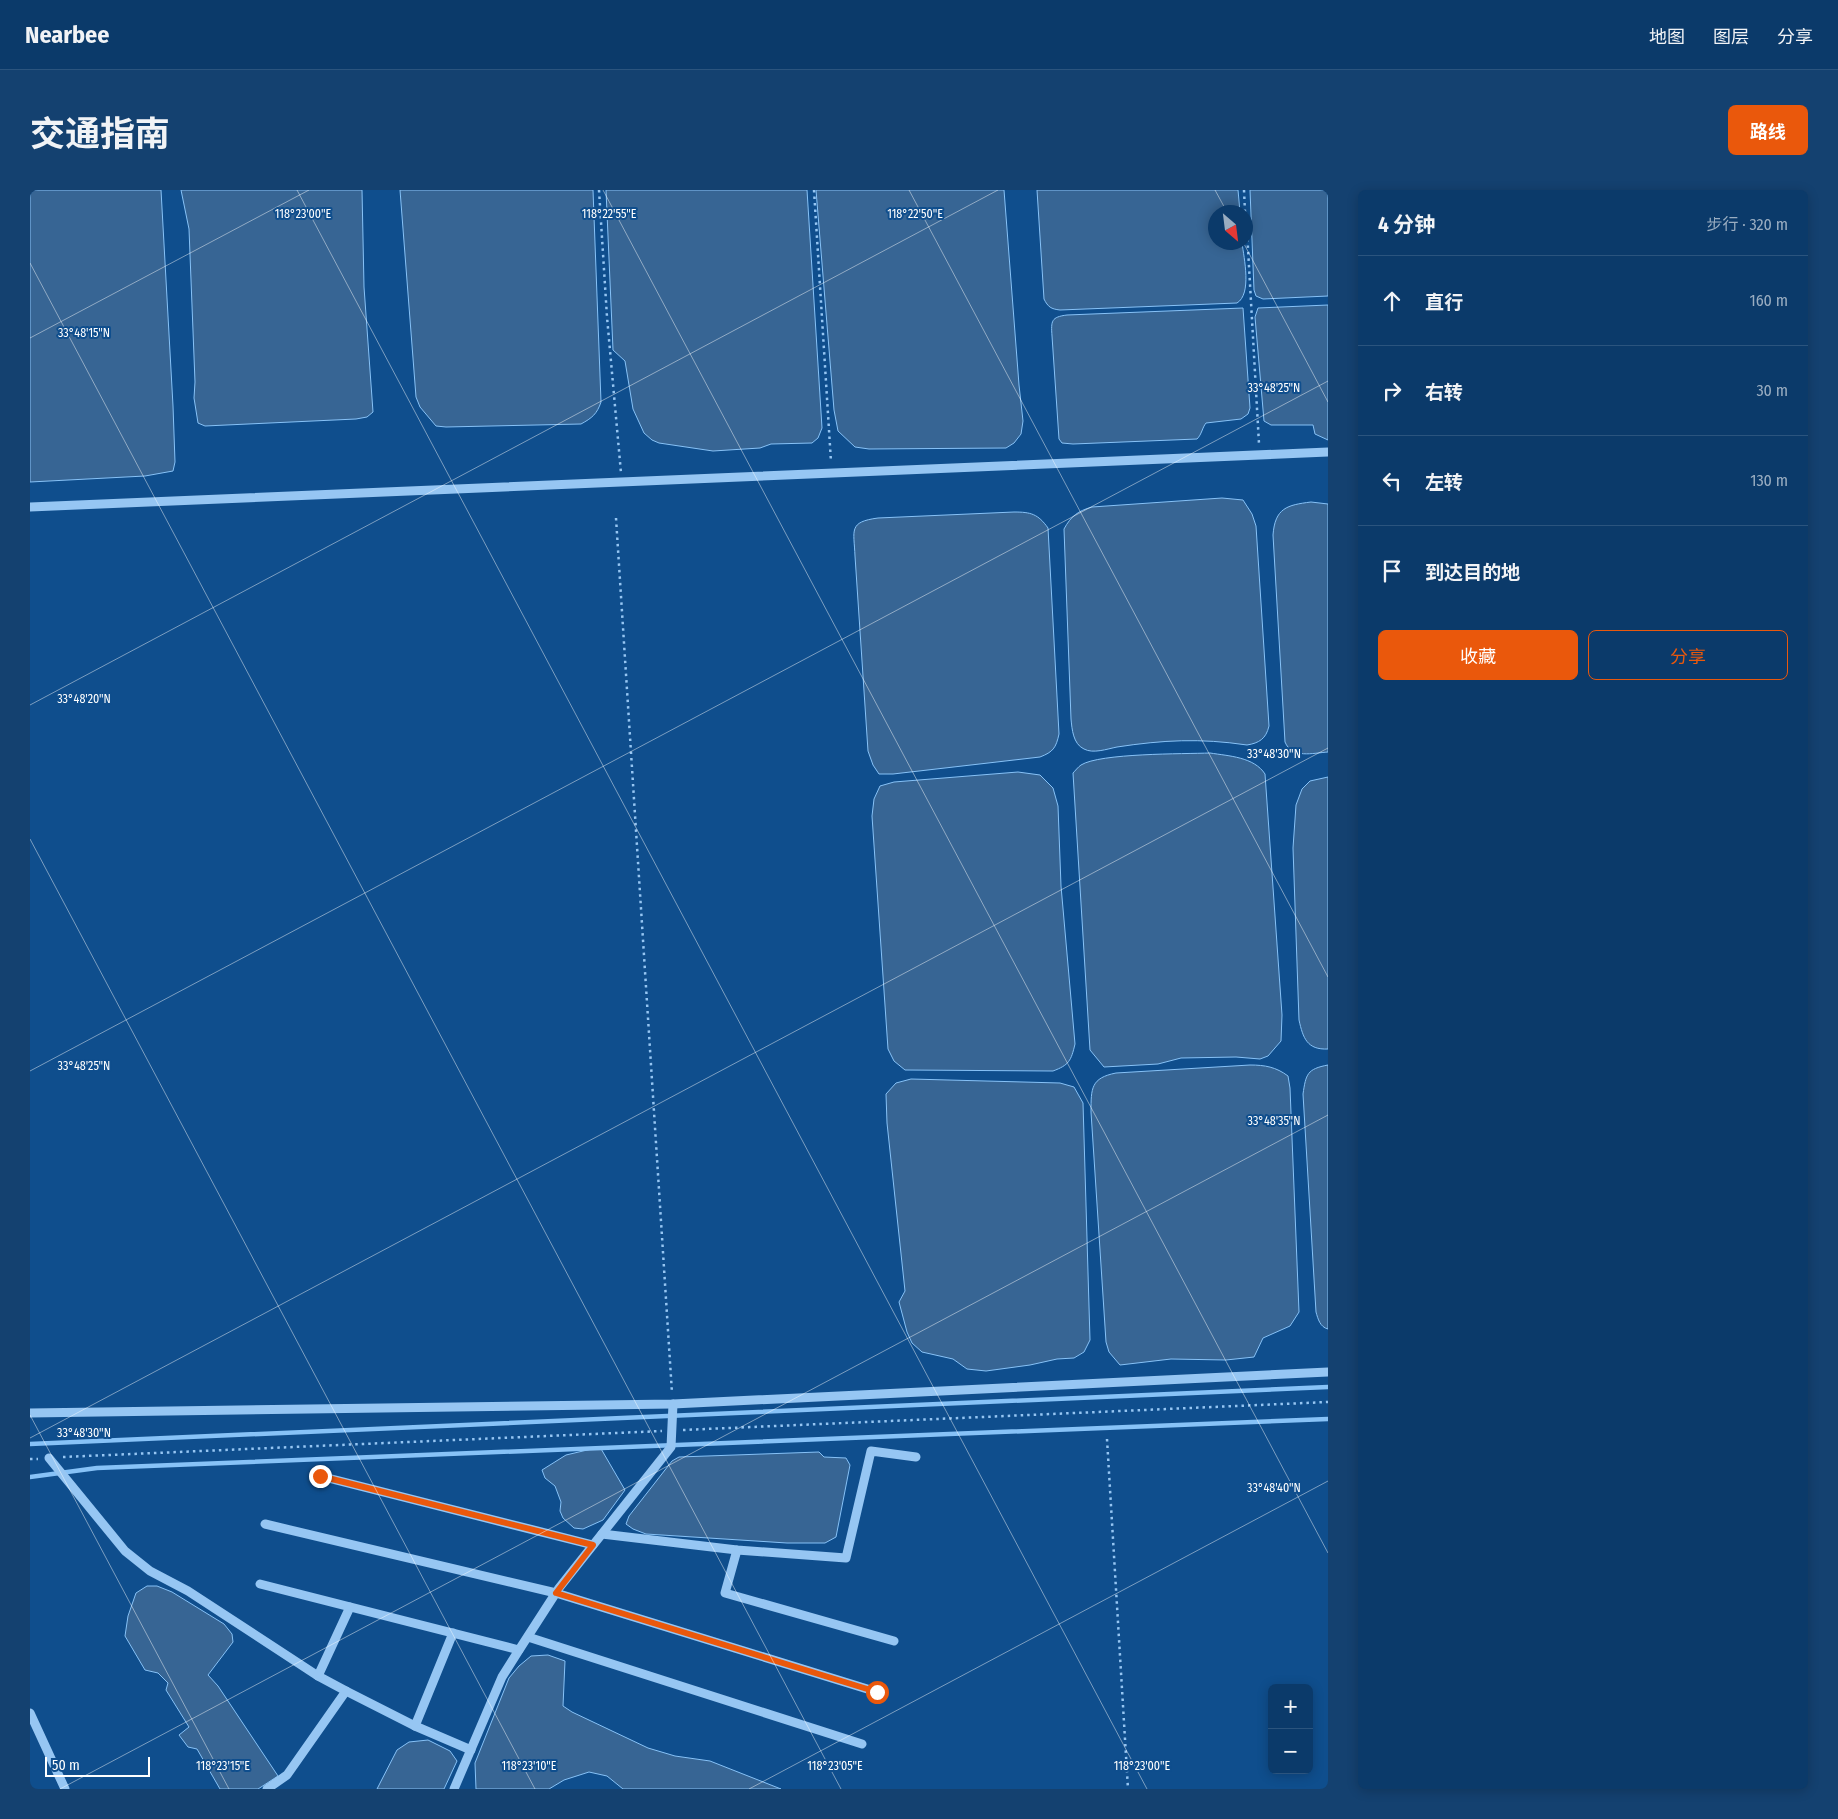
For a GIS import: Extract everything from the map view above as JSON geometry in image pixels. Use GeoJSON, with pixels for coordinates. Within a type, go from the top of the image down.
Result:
{"type":"FeatureCollection","features":[{"type":"Feature","properties":{"kind":"street"},"geometry":{"type":"LineString","coordinates":[[30,507],[1328,452]]}},
{"type":"Feature","properties":{"kind":"street"},"geometry":{"type":"LineString","coordinates":[[30,1413],[673,1407],[1328,1372]]}},
{"type":"Feature","properties":{"kind":"street"},"geometry":{"type":"LineString","coordinates":[[454,1789],[502,1677],[556,1593],[672,1442],[673,1407]]}},
{"type":"Feature","properties":{"kind":"street"},"geometry":{"type":"LineString","coordinates":[[602,1534],[737,1550],[846,1558],[871,1450],[916,1457]]}},
{"type":"Feature","properties":{"kind":"street"},"geometry":{"type":"LineString","coordinates":[[49,1458],[125,1551],[150,1571],[188,1591],[318,1676],[415,1726],[471,1750]]}},
{"type":"Feature","properties":{"kind":"street"},"geometry":{"type":"LineString","coordinates":[[320,1476],[593,1545]]}},
{"type":"Feature","properties":{"kind":"street"},"geometry":{"type":"LineString","coordinates":[[265,1524],[556,1593],[877,1692]]}},
{"type":"Feature","properties":{"kind":"street"},"geometry":{"type":"LineString","coordinates":[[737,1550],[725,1593],[894,1640]]}},
{"type":"Feature","properties":{"kind":"street"},"geometry":{"type":"LineString","coordinates":[[260,1584],[520,1650]]}},
{"type":"Feature","properties":{"kind":"street"},"geometry":{"type":"LineString","coordinates":[[318,1676],[350,1607]]}},
{"type":"Feature","properties":{"kind":"street"},"geometry":{"type":"LineString","coordinates":[[415,1726],[453,1633]]}},
{"type":"Feature","properties":{"kind":"street"},"geometry":{"type":"LineString","coordinates":[[528,1637],[862,1744]]}},
{"type":"Feature","properties":{"kind":"street"},"geometry":{"type":"LineString","coordinates":[[267,1789],[287,1776],[346,1691]]}},
{"type":"Feature","properties":{"kind":"street"},"geometry":{"type":"LineString","coordinates":[[30,1713],[65,1789]]}},
{"type":"Feature","properties":{"kind":"path"},"geometry":{"type":"LineString","coordinates":[[599,190],[607,317],[622,482]]}},
{"type":"Feature","properties":{"kind":"path"},"geometry":{"type":"LineString","coordinates":[[814,190],[831,473]]}},
{"type":"Feature","properties":{"kind":"path"},"geometry":{"type":"LineString","coordinates":[[1244,190],[1245,205]]}},
{"type":"Feature","properties":{"kind":"path"},"geometry":{"type":"LineString","coordinates":[[1248,250],[1260,455]]}},
{"type":"Feature","properties":{"kind":"path"},"geometry":{"type":"LineString","coordinates":[[616,518],[673,1407]]}},
{"type":"Feature","properties":{"kind":"path"},"geometry":{"type":"LineString","coordinates":[[1107,1440],[1128,1789]]}},
{"type":"Feature","properties":{"kind":"water"},"geometry":{"type":"Polygon","coordinates":[[[33,190],[161,190],[173,406],[175,462],[173,471],[145,476],[30,482],[30,192],[33,190]]]}},
{"type":"Feature","properties":{"kind":"water"},"geometry":{"type":"Polygon","coordinates":[[[181,190],[362,190],[364,287],[373,412],[367,417],[356,419],[205,426],[198,423],[194,398],[189,229],[181,190]]]}},
{"type":"Feature","properties":{"kind":"water"},"geometry":{"type":"Polygon","coordinates":[[[400,190],[593,190],[601,402],[598,410],[591,418],[581,424],[446,427],[436,426],[420,407],[416,397],[400,190]]]}},
{"type":"Feature","properties":{"kind":"water"},"geometry":{"type":"Polygon","coordinates":[[[606,190],[807,190],[822,428],[818,438],[812,443],[771,444],[760,448],[713,451],[659,443],[644,433],[633,409],[625,361],[613,350],[606,190]]]}},
{"type":"Feature","properties":{"kind":"water"},"geometry":{"type":"Polygon","coordinates":[[[816,190],[1004,190],[1023,421],[1021,434],[1014,443],[1006,448],[869,449],[855,447],[838,431],[834,410],[816,190]]]}},
{"type":"Feature","properties":{"kind":"water"},"geometry":{"type":"Polygon","coordinates":[[[1037,190],[1238,190],[1239,205],[1208,205],[1208,250],[1243,250],[1246,284],[1242,298],[1237,303],[1060,310],[1048,306],[1044,299],[1037,190]]]}},
{"type":"Feature","properties":{"kind":"water"},"geometry":{"type":"Polygon","coordinates":[[[1250,190],[1328,190],[1328,296],[1263,299],[1256,296],[1254,290],[1252,250],[1253,205],[1251,205],[1250,190]]]}},
{"type":"Feature","properties":{"kind":"water"},"geometry":{"type":"Polygon","coordinates":[[[1328,305],[1328,440],[1315,434],[1313,425],[1271,425],[1264,421],[1255,317],[1258,308],[1328,305]]]}},
{"type":"Feature","properties":{"kind":"water"},"geometry":{"type":"Polygon","coordinates":[[[1243,308],[1250,408],[1248,414],[1241,419],[1206,423],[1197,439],[1073,444],[1062,443],[1059,439],[1052,331],[1052,323],[1055,319],[1067,315],[1243,308]]]}},
{"type":"Feature","properties":{"kind":"water"},"geometry":{"type":"Polygon","coordinates":[[[1222,498],[1243,500],[1252,514],[1256,526],[1269,726],[1266,734],[1258,742],[1247,745],[1213,741],[1166,741],[1096,751],[1080,747],[1075,740],[1071,719],[1064,529],[1075,515],[1092,507],[1222,498]]]}},
{"type":"Feature","properties":{"kind":"water"},"geometry":{"type":"Polygon","coordinates":[[[1311,502],[1328,504],[1328,752],[1304,754],[1293,751],[1285,742],[1273,535],[1276,519],[1280,513],[1289,507],[1311,502]]]}},
{"type":"Feature","properties":{"kind":"water"},"geometry":{"type":"Polygon","coordinates":[[[1014,512],[1034,515],[1048,528],[1059,734],[1057,743],[1051,751],[1040,757],[879,774],[873,765],[868,751],[854,540],[857,525],[878,518],[1014,512]]]}},
{"type":"Feature","properties":{"kind":"water"},"geometry":{"type":"Polygon","coordinates":[[[1210,753],[1233,756],[1248,761],[1260,768],[1265,774],[1282,1015],[1281,1041],[1268,1056],[1260,1059],[1236,1057],[1181,1058],[1158,1064],[1104,1067],[1090,1050],[1073,773],[1081,765],[1106,758],[1210,753]]]}},
{"type":"Feature","properties":{"kind":"water"},"geometry":{"type":"Polygon","coordinates":[[[1018,772],[1040,775],[1053,788],[1058,806],[1061,886],[1075,1044],[1072,1055],[1063,1067],[1053,1071],[905,1070],[894,1061],[888,1049],[872,816],[874,799],[880,786],[894,782],[1018,772]]]}},
{"type":"Feature","properties":{"kind":"water"},"geometry":{"type":"Polygon","coordinates":[[[1328,777],[1328,1049],[1321,1049],[1307,1042],[1299,1020],[1293,848],[1296,805],[1302,789],[1310,781],[1328,777]]]}},
{"type":"Feature","properties":{"kind":"water"},"geometry":{"type":"Polygon","coordinates":[[[1250,1065],[1270,1067],[1288,1076],[1299,1312],[1290,1326],[1263,1338],[1254,1357],[1226,1360],[1171,1359],[1120,1365],[1109,1352],[1106,1342],[1091,1112],[1091,1096],[1094,1085],[1102,1078],[1116,1073],[1250,1065]]]}},
{"type":"Feature","properties":{"kind":"water"},"geometry":{"type":"Polygon","coordinates":[[[1328,1065],[1328,1329],[1321,1325],[1316,1312],[1303,1094],[1305,1082],[1309,1074],[1316,1068],[1328,1065]]]}},
{"type":"Feature","properties":{"kind":"water"},"geometry":{"type":"Polygon","coordinates":[[[911,1079],[1060,1083],[1074,1087],[1083,1103],[1090,1340],[1084,1352],[1074,1358],[986,1371],[967,1369],[953,1359],[922,1352],[912,1343],[899,1302],[905,1291],[887,1123],[886,1094],[896,1083],[911,1079]]]}},
{"type":"Feature","properties":{"kind":"water"},"geometry":{"type":"Polygon","coordinates":[[[600,1447],[625,1490],[603,1520],[583,1529],[574,1528],[563,1518],[560,1511],[561,1502],[555,1486],[545,1478],[542,1470],[566,1455],[600,1447]]]}},
{"type":"Feature","properties":{"kind":"water"},"geometry":{"type":"Polygon","coordinates":[[[819,1452],[824,1457],[846,1458],[850,1465],[836,1537],[825,1543],[787,1543],[646,1534],[626,1524],[629,1516],[672,1461],[679,1457],[819,1452]]]}},
{"type":"Feature","properties":{"kind":"water"},"geometry":{"type":"Polygon","coordinates":[[[147,1586],[157,1586],[172,1592],[224,1624],[232,1634],[233,1642],[208,1675],[218,1686],[278,1776],[258,1789],[220,1789],[197,1749],[188,1747],[179,1735],[189,1727],[166,1690],[168,1683],[158,1673],[145,1670],[125,1636],[128,1616],[136,1593],[147,1586]]]}},
{"type":"Feature","properties":{"kind":"water"},"geometry":{"type":"Polygon","coordinates":[[[548,1655],[565,1661],[563,1706],[572,1712],[648,1748],[675,1756],[710,1761],[781,1789],[623,1789],[607,1776],[589,1772],[564,1780],[549,1789],[476,1789],[475,1763],[509,1678],[531,1656],[548,1655]]]}},
{"type":"Feature","properties":{"kind":"water"},"geometry":{"type":"Polygon","coordinates":[[[428,1740],[450,1751],[457,1761],[444,1789],[377,1789],[397,1750],[409,1742],[428,1740]]]}},
{"type":"Feature","properties":{"kind":"waterway"},"geometry":{"type":"LineString","coordinates":[[30,1444],[1328,1387]]}},
{"type":"Feature","properties":{"kind":"waterway"},"geometry":{"type":"LineString","coordinates":[[30,1477],[97,1468],[1328,1419]]}},
{"type":"Feature","properties":{"kind":"route"},"geometry":{"type":"LineString","coordinates":[[320,1476],[593,1545],[556,1593],[877,1692]]}}]}
